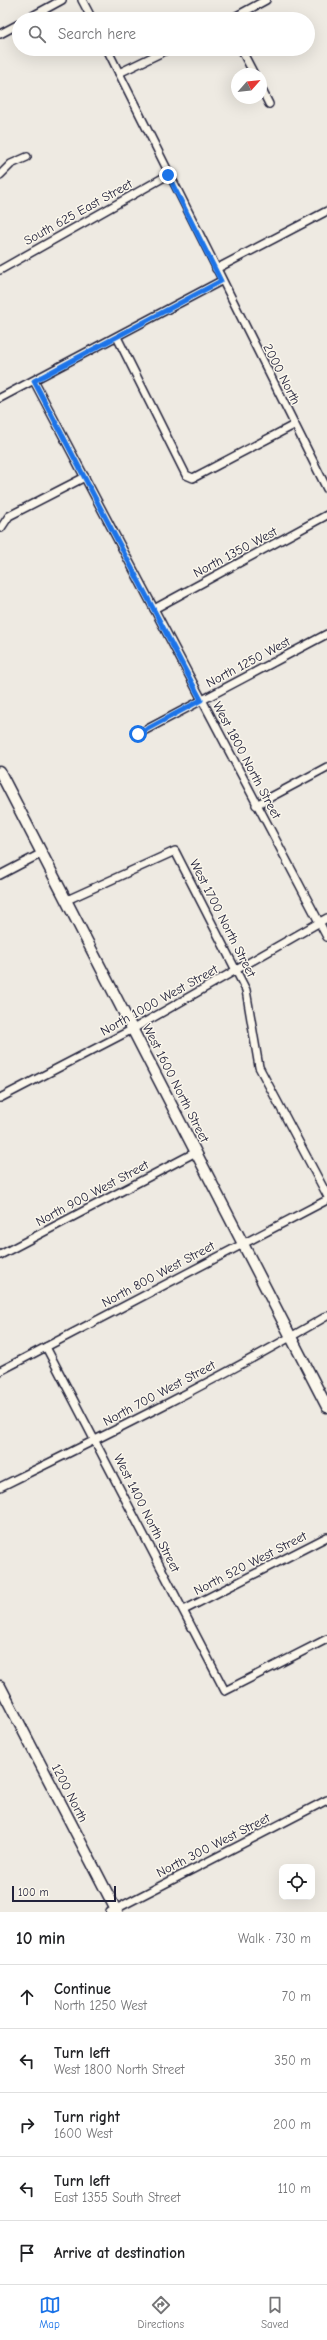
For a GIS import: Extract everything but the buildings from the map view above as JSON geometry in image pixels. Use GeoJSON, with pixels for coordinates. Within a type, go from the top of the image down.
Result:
{"type":"FeatureCollection","features":[{"type":"Feature","properties":{"kind":"street"},"geometry":{"type":"LineString","coordinates":[[40,12],[62,0]]}},
{"type":"Feature","properties":{"kind":"street"},"geometry":{"type":"LineString","coordinates":[[82,0],[88,12]]}},
{"type":"Feature","properties":{"kind":"street"},"geometry":{"type":"LineString","coordinates":[[244,12],[266,0]]}},
{"type":"Feature","properties":{"kind":"street"},"geometry":{"type":"LineString","coordinates":[[0,34],[12,28]]}},
{"type":"Feature","properties":{"kind":"street","name":"2000 North"},"geometry":{"type":"LineString","coordinates":[[110,56],[221,281],[327,489]]}},
{"type":"Feature","properties":{"kind":"street"},"geometry":{"type":"LineString","coordinates":[[119,73],[154,56]]}},
{"type":"Feature","properties":{"kind":"street"},"geometry":{"type":"LineString","coordinates":[[245,56],[251,68]]}},
{"type":"Feature","properties":{"kind":"street"},"geometry":{"type":"LineString","coordinates":[[267,100],[269,104]]}},
{"type":"Feature","properties":{"kind":"street"},"geometry":{"type":"LineString","coordinates":[[0,175],[11,164],[27,157]]}},
{"type":"Feature","properties":{"kind":"street","name":"South 625 East Street"},"geometry":{"type":"LineString","coordinates":[[0,270],[168,175]]}},
{"type":"Feature","properties":{"kind":"street"},"geometry":{"type":"LineString","coordinates":[[216,269],[327,211]]}},
{"type":"Feature","properties":{"kind":"street"},"geometry":{"type":"LineString","coordinates":[[0,398],[221,281]]}},
{"type":"Feature","properties":{"kind":"street"},"geometry":{"type":"LineString","coordinates":[[117,337],[186,475],[192,478],[294,425]]}},
{"type":"Feature","properties":{"kind":"street","name":"West 1800 North Street"},"geometry":{"type":"LineString","coordinates":[[34,381],[256,805],[320,922],[327,938]]}},
{"type":"Feature","properties":{"kind":"street"},"geometry":{"type":"LineString","coordinates":[[2,528],[9,516],[85,477]]}},
{"type":"Feature","properties":{"kind":"street","name":"North 1350 West"},"geometry":{"type":"LineString","coordinates":[[154,609],[327,515]]}},
{"type":"Feature","properties":{"kind":"street","name":"North 1250 West"},"geometry":{"type":"LineString","coordinates":[[138,734],[327,634]]}},
{"type":"Feature","properties":{"kind":"street"},"geometry":{"type":"LineString","coordinates":[[256,805],[327,768]]}},
{"type":"Feature","properties":{"kind":"street","name":"West 1600 North Street"},"geometry":{"type":"LineString","coordinates":[[0,772],[327,1407]]}},
{"type":"Feature","properties":{"kind":"street","name":"West 1700 North Street"},"geometry":{"type":"LineString","coordinates":[[67,900],[175,851],[237,969],[246,990],[259,1067],[327,1196]]}},
{"type":"Feature","properties":{"kind":"street"},"geometry":{"type":"LineString","coordinates":[[0,875],[42,853]]}},
{"type":"Feature","properties":{"kind":"street","name":"North 1000 West Street"},"geometry":{"type":"LineString","coordinates":[[0,1098],[133,1029],[327,918]]}},
{"type":"Feature","properties":{"kind":"street","name":"North 900 West Street"},"geometry":{"type":"LineString","coordinates":[[0,1255],[196,1152]]}},
{"type":"Feature","properties":{"kind":"street","name":"North 800 West Street"},"geometry":{"type":"LineString","coordinates":[[0,1370],[243,1242],[327,1200]]}},
{"type":"Feature","properties":{"kind":"street","name":"North 700 West Street"},"geometry":{"type":"LineString","coordinates":[[0,1487],[96,1440],[291,1337],[327,1316]]}},
{"type":"Feature","properties":{"kind":"street","name":"West 1400 North Street"},"geometry":{"type":"LineString","coordinates":[[46,1347],[226,1691],[327,1639]]}},
{"type":"Feature","properties":{"kind":"street","name":"North 520 West Street"},"geometry":{"type":"LineString","coordinates":[[184,1610],[327,1537]]}},
{"type":"Feature","properties":{"kind":"street","name":"1200 North"},"geometry":{"type":"LineString","coordinates":[[0,1686],[114,1911]]}},
{"type":"Feature","properties":{"kind":"street","name":"North 300 West Street"},"geometry":{"type":"LineString","coordinates":[[114,1911],[327,1800]]}},
{"type":"Feature","properties":{"kind":"route"},"geometry":{"type":"LineString","coordinates":[[138,734],[201,700],[34,381],[221,281],[168,175]]}}]}
